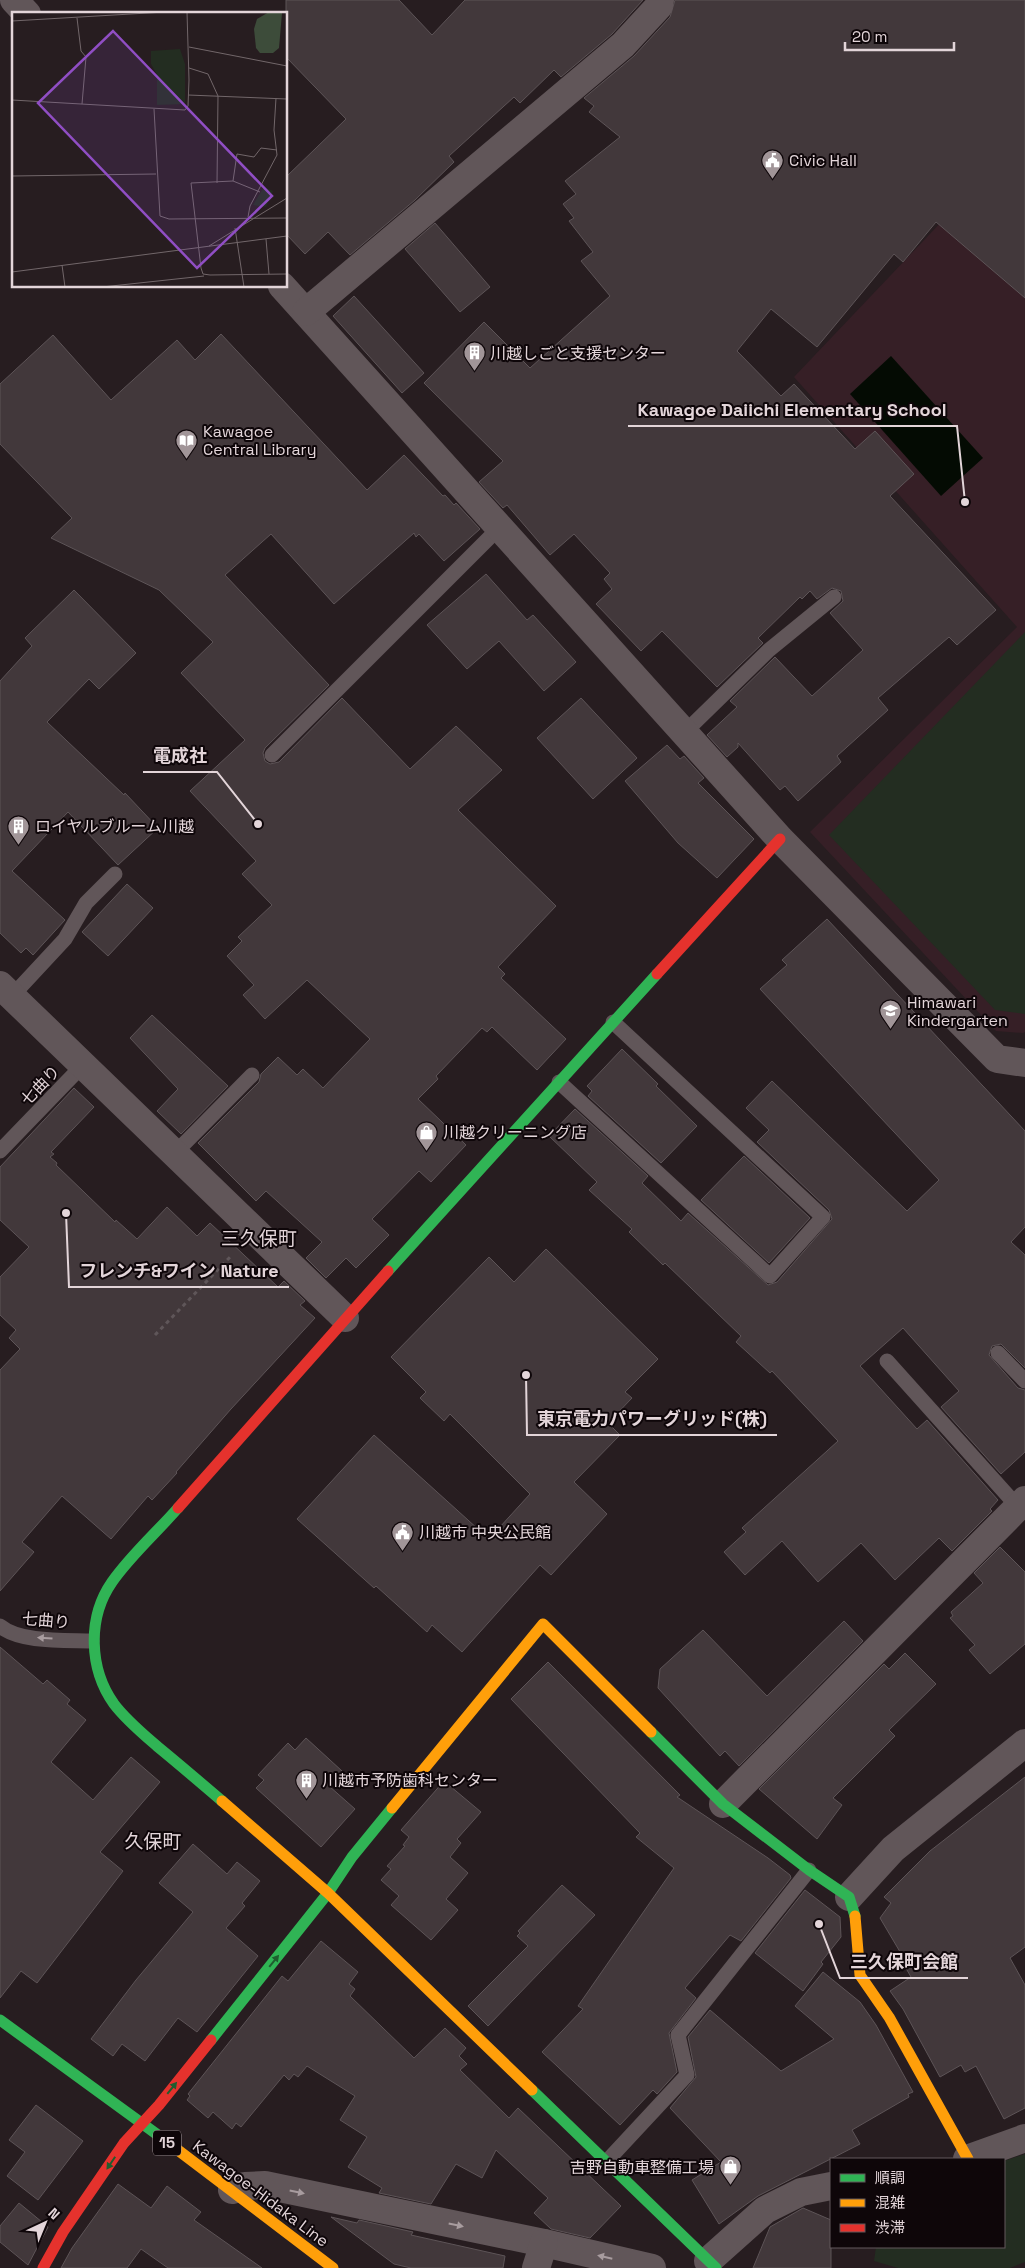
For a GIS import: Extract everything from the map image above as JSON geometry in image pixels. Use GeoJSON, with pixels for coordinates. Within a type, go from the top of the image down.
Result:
{"type":"FeatureCollection","features":[{"type":"Feature","properties":{"kind":"street"},"geometry":{"type":"LineString","coordinates":[[14,0],[25,12]]}},
{"type":"Feature","properties":{"kind":"street"},"geometry":{"type":"LineString","coordinates":[[306,312],[622,45],[659,6],[660,0]]}},
{"type":"Feature","properties":{"kind":"street"},"geometry":{"type":"LineString","coordinates":[[284,288],[780,839],[997,1059],[1025,1063]]}},
{"type":"Feature","properties":{"kind":"street"},"geometry":{"type":"LineString","coordinates":[[780,839],[345,1318],[112,1582],[103,1596],[96,1616],[92,1641],[98,1673],[111,1701],[137,1728],[328,1893],[712,2264],[765,2210],[801,2192],[830,2186]]}},
{"type":"Feature","properties":{"kind":"street"},"geometry":{"type":"LineString","coordinates":[[6,990],[345,1318]]}},
{"type":"Feature","properties":{"kind":"street"},"geometry":{"type":"LineString","coordinates":[[723,1804],[1021,1503]]}},
{"type":"Feature","properties":{"kind":"street"},"geometry":{"type":"LineString","coordinates":[[43,2268],[80,2208],[124,2143],[165,2097],[328,1893],[352,1857],[543,1624],[723,1804],[808,1870],[849,1897],[855,1911],[860,1976],[888,2017],[967,2158]]}},
{"type":"Feature","properties":{"kind":"street"},"geometry":{"type":"LineString","coordinates":[[849,1897],[893,1849],[1025,1743]]}},
{"type":"Feature","properties":{"kind":"street","name":"Kawagoe-Hidaka Line"},"geometry":{"type":"LineString","coordinates":[[0,2020],[232,2190],[333,2268]]}},
{"type":"Feature","properties":{"kind":"street"},"geometry":{"type":"LineString","coordinates":[[971,2158],[1025,2138]]}},
{"type":"Feature","properties":{"kind":"street"},"geometry":{"type":"LineString","coordinates":[[232,2190],[245,2186],[265,2185],[540,2256],[652,2268]]}},
{"type":"Feature","properties":{"kind":"lane"},"geometry":{"type":"LineString","coordinates":[[272,755],[500,527]]}},
{"type":"Feature","properties":{"kind":"lane"},"geometry":{"type":"LineString","coordinates":[[685,732],[769,650],[834,597]]}},
{"type":"Feature","properties":{"kind":"lane"},"geometry":{"type":"LineString","coordinates":[[6,990],[65,939],[86,904],[115,874]]}},
{"type":"Feature","properties":{"kind":"lane"},"geometry":{"type":"LineString","coordinates":[[559,1082],[770,1276],[810,1232],[823,1217],[613,1022]]}},
{"type":"Feature","properties":{"kind":"lane","name":"七曲り"},"geometry":{"type":"LineString","coordinates":[[0,1151],[84,1064]]}},
{"type":"Feature","properties":{"kind":"lane"},"geometry":{"type":"LineString","coordinates":[[175,1153],[252,1075]]}},
{"type":"Feature","properties":{"kind":"lane"},"geometry":{"type":"LineString","coordinates":[[998,1352],[1025,1381]]}},
{"type":"Feature","properties":{"kind":"lane"},"geometry":{"type":"LineString","coordinates":[[887,1361],[1021,1503]]}},
{"type":"Feature","properties":{"kind":"lane","name":"七曲り"},"geometry":{"type":"LineString","coordinates":[[0,1626],[8,1634],[42,1639],[92,1641]]}},
{"type":"Feature","properties":{"kind":"lane"},"geometry":{"type":"LineString","coordinates":[[607,2161],[687,2075],[678,2035],[808,1870]]}},
{"type":"Feature","properties":{"kind":"path"},"geometry":{"type":"LineString","coordinates":[[155,1335],[255,1231]]}},
{"type":"Feature","properties":{"kind":"shaded area"},"geometry":{"type":"Polygon","coordinates":[[[1025,134],[1025,1032],[1023,1033],[996,1031],[810,832],[1017,627],[794,377],[1025,134]]]}},
{"type":"Feature","properties":{"kind":"shaded area"},"geometry":{"type":"Polygon","coordinates":[[[891,356],[983,458],[941,496],[850,394],[891,356]]]}},
{"type":"Feature","properties":{"kind":"green space"},"geometry":{"type":"Polygon","coordinates":[[[1025,632],[1025,1014],[995,1010],[829,835],[1025,632]]]}},
{"type":"Feature","properties":{"kind":"green space"},"geometry":{"type":"Polygon","coordinates":[[[1025,2154],[1025,2262],[1010,2268],[898,2268],[874,2261],[876,2248],[1005,2248],[1005,2161],[1025,2154]]]}},
{"type":"Feature","properties":{"kind":"building"},"geometry":{"type":"Polygon","coordinates":[[[286,0],[399,0],[432,35],[465,0],[643,0],[612,34],[561,77],[554,70],[520,103],[514,97],[449,156],[454,162],[415,200],[350,255],[328,232],[305,254],[288,236],[288,175],[346,119],[288,59],[288,12],[286,12],[286,0]]]}},
{"type":"Feature","properties":{"kind":"building"},"geometry":{"type":"Polygon","coordinates":[[[675,0],[1025,0],[1025,298],[936,222],[903,262],[894,254],[817,347],[771,309],[737,351],[781,396],[794,384],[855,449],[875,431],[914,474],[890,496],[996,610],[957,645],[949,637],[878,698],[888,710],[837,756],[841,762],[798,801],[785,786],[780,790],[738,743],[738,747],[727,757],[707,735],[737,707],[730,701],[775,657],[812,696],[863,650],[830,613],[843,601],[841,591],[832,588],[817,599],[810,591],[802,599],[800,597],[758,638],[763,643],[717,687],[662,631],[641,651],[596,604],[612,589],[604,579],[610,573],[574,534],[550,555],[507,505],[503,508],[479,482],[503,461],[424,383],[484,322],[530,368],[610,296],[581,261],[593,252],[569,221],[574,218],[563,204],[576,194],[565,181],[620,137],[589,112],[594,106],[584,98],[634,56],[670,17],[675,0]]]}},
{"type":"Feature","properties":{"kind":"building"},"geometry":{"type":"Polygon","coordinates":[[[435,223],[490,287],[460,312],[405,249],[435,223]]]}},
{"type":"Feature","properties":{"kind":"building"},"geometry":{"type":"Polygon","coordinates":[[[354,296],[424,373],[402,393],[333,316],[354,296]]]}},
{"type":"Feature","properties":{"kind":"building"},"geometry":{"type":"Polygon","coordinates":[[[221,334],[367,490],[404,455],[443,496],[445,495],[454,505],[456,503],[480,529],[444,561],[419,534],[416,537],[414,533],[334,604],[271,534],[225,575],[329,685],[265,748],[263,753],[265,761],[270,764],[279,762],[342,698],[410,769],[456,726],[502,770],[458,810],[556,906],[498,967],[505,974],[501,978],[566,1039],[537,1070],[492,1027],[487,1032],[482,1028],[436,1076],[438,1079],[418,1099],[466,1145],[431,1182],[419,1171],[372,1219],[389,1235],[356,1268],[346,1258],[326,1278],[306,1258],[322,1242],[266,1191],[256,1201],[198,1143],[259,1082],[261,1074],[278,1057],[297,1075],[303,1069],[323,1088],[370,1039],[307,980],[265,1019],[243,995],[254,985],[227,956],[242,941],[238,937],[272,905],[242,874],[256,861],[190,791],[245,740],[181,673],[213,642],[159,590],[51,538],[72,518],[0,444],[0,384],[53,335],[111,400],[177,340],[195,360],[221,334]]]}},
{"type":"Feature","properties":{"kind":"building"},"geometry":{"type":"Polygon","coordinates":[[[486,574],[527,620],[533,615],[576,662],[544,691],[499,641],[467,669],[427,625],[486,574]]]}},
{"type":"Feature","properties":{"kind":"building"},"geometry":{"type":"Polygon","coordinates":[[[74,590],[136,653],[99,689],[89,679],[47,722],[124,795],[125,793],[158,828],[118,865],[68,812],[12,871],[65,920],[33,955],[26,948],[21,953],[0,933],[0,681],[32,646],[25,638],[74,590]]]}},
{"type":"Feature","properties":{"kind":"building"},"geometry":{"type":"Polygon","coordinates":[[[581,698],[637,758],[593,799],[537,738],[581,698]]]}},
{"type":"Feature","properties":{"kind":"building"},"geometry":{"type":"Polygon","coordinates":[[[667,745],[680,759],[684,756],[704,778],[698,783],[754,839],[717,878],[678,843],[625,781],[667,745]]]}},
{"type":"Feature","properties":{"kind":"building"},"geometry":{"type":"Polygon","coordinates":[[[127,884],[153,908],[108,956],[82,932],[127,884]]]}},
{"type":"Feature","properties":{"kind":"building"},"geometry":{"type":"Polygon","coordinates":[[[827,919],[1025,1131],[1025,1227],[1011,1242],[1025,1255],[1025,1368],[1001,1344],[992,1346],[989,1355],[1018,1388],[1025,1390],[1025,1452],[1001,1474],[941,1407],[959,1391],[903,1328],[860,1366],[917,1429],[927,1420],[998,1500],[990,1509],[992,1511],[952,1551],[939,1538],[895,1580],[861,1543],[818,1582],[782,1541],[745,1575],[724,1552],[746,1532],[742,1528],[838,1441],[772,1371],[770,1373],[736,1342],[741,1336],[665,1263],[663,1265],[629,1232],[632,1229],[589,1190],[597,1182],[549,1136],[575,1109],[648,1176],[642,1183],[681,1221],[688,1213],[768,1285],[777,1282],[832,1219],[829,1210],[757,1142],[769,1130],[746,1108],[772,1081],[907,1211],[939,1180],[760,989],[787,965],[782,960],[827,919]]]}},
{"type":"Feature","properties":{"kind":"building"},"geometry":{"type":"Polygon","coordinates":[[[152,1015],[228,1086],[181,1134],[157,1111],[178,1089],[130,1038],[152,1015]]]}},
{"type":"Feature","properties":{"kind":"building"},"geometry":{"type":"Polygon","coordinates":[[[622,1049],[697,1126],[661,1163],[588,1096],[592,1091],[587,1086],[622,1049]]]}},
{"type":"Feature","properties":{"kind":"building"},"geometry":{"type":"Polygon","coordinates":[[[74,1088],[94,1107],[51,1152],[54,1154],[50,1157],[115,1222],[116,1220],[137,1239],[167,1207],[197,1236],[210,1223],[278,1287],[284,1281],[305,1301],[300,1305],[315,1318],[231,1409],[177,1473],[152,1500],[148,1496],[111,1539],[62,1496],[22,1542],[34,1552],[0,1591],[0,1370],[20,1349],[9,1338],[16,1330],[0,1315],[0,1277],[29,1247],[0,1220],[0,1167],[74,1088]]]}},
{"type":"Feature","properties":{"kind":"building"},"geometry":{"type":"Polygon","coordinates":[[[744,1156],[810,1218],[769,1263],[701,1200],[744,1156]]]}},
{"type":"Feature","properties":{"kind":"building"},"geometry":{"type":"Polygon","coordinates":[[[546,1249],[658,1359],[625,1392],[632,1398],[608,1423],[620,1435],[574,1482],[607,1514],[551,1575],[540,1565],[462,1652],[432,1625],[427,1632],[376,1586],[374,1588],[297,1519],[374,1435],[489,1539],[530,1494],[450,1414],[444,1421],[420,1398],[426,1392],[391,1357],[489,1257],[514,1282],[546,1249]]]}},
{"type":"Feature","properties":{"kind":"building"},"geometry":{"type":"Polygon","coordinates":[[[1000,1547],[1025,1572],[1025,1644],[990,1674],[969,1650],[975,1645],[950,1618],[953,1616],[951,1612],[983,1583],[974,1573],[1000,1547]]]}},
{"type":"Feature","properties":{"kind":"building"},"geometry":{"type":"Polygon","coordinates":[[[844,1621],[863,1641],[739,1766],[725,1751],[720,1756],[658,1688],[660,1669],[703,1630],[767,1696],[844,1621]]]}},
{"type":"Feature","properties":{"kind":"building"},"geometry":{"type":"Polygon","coordinates":[[[0,1647],[43,1684],[47,1680],[70,1700],[67,1704],[86,1720],[51,1762],[93,1800],[131,1757],[160,1782],[100,1852],[123,1871],[37,1983],[21,1971],[0,1998],[0,1647]]]}},
{"type":"Feature","properties":{"kind":"building"},"geometry":{"type":"Polygon","coordinates":[[[905,1653],[936,1684],[889,1730],[895,1736],[833,1798],[842,1805],[817,1839],[759,1789],[884,1664],[889,1669],[905,1653]]]}},
{"type":"Feature","properties":{"kind":"building"},"geometry":{"type":"Polygon","coordinates":[[[548,1662],[680,1795],[677,1797],[768,1858],[790,1875],[791,1878],[741,1941],[730,1935],[685,1988],[696,1998],[669,2033],[677,2072],[657,2094],[653,2090],[620,2125],[542,2052],[583,2009],[578,2006],[674,1868],[636,1837],[640,1833],[511,1699],[548,1662]]]}},
{"type":"Feature","properties":{"kind":"building","name":"川越市予防歯科センター"},"geometry":{"type":"Polygon","coordinates":[[[306,1738],[342,1771],[329,1786],[355,1809],[321,1847],[256,1788],[264,1780],[258,1775],[288,1743],[295,1750],[306,1738]]]}},
{"type":"Feature","properties":{"kind":"building"},"geometry":{"type":"Polygon","coordinates":[[[1025,1777],[1025,1947],[1010,1958],[1025,1985],[1025,2108],[1004,2119],[976,2066],[965,2072],[961,2065],[940,2077],[903,2009],[890,1991],[911,1977],[903,1963],[906,1962],[880,1918],[891,1903],[884,1897],[930,1851],[1025,1777]]]}},
{"type":"Feature","properties":{"kind":"building"},"geometry":{"type":"Polygon","coordinates":[[[444,1781],[481,1812],[457,1839],[461,1843],[450,1857],[468,1873],[446,1899],[458,1910],[431,1940],[391,1905],[399,1896],[381,1880],[391,1869],[387,1866],[405,1846],[403,1845],[409,1837],[401,1830],[444,1781]]]}},
{"type":"Feature","properties":{"kind":"building"},"geometry":{"type":"Polygon","coordinates":[[[193,1844],[227,1874],[237,1862],[260,1881],[242,1903],[245,1906],[226,1928],[258,1956],[197,2032],[178,2018],[145,2061],[122,2044],[113,2056],[91,2039],[136,1980],[193,1912],[159,1883],[193,1844]]]}},
{"type":"Feature","properties":{"kind":"building"},"geometry":{"type":"Polygon","coordinates":[[[562,1885],[595,1915],[488,2026],[468,2006],[528,1946],[517,1936],[520,1933],[518,1931],[562,1885]]]}},
{"type":"Feature","properties":{"kind":"building"},"geometry":{"type":"Polygon","coordinates":[[[805,1890],[840,1917],[841,1937],[821,1962],[823,1964],[803,1991],[755,1953],[805,1890]]]}},
{"type":"Feature","properties":{"kind":"building"},"geometry":{"type":"Polygon","coordinates":[[[321,1941],[358,1972],[349,1984],[355,1989],[350,1996],[414,2058],[445,2028],[466,2048],[459,2056],[467,2064],[460,2070],[509,2118],[518,2108],[621,2206],[590,2238],[551,2229],[534,2213],[548,2198],[496,2150],[482,2178],[456,2164],[431,2204],[379,2193],[382,2188],[348,2167],[367,2137],[340,2120],[355,2096],[307,2066],[298,2077],[294,2074],[289,2080],[284,2075],[241,2127],[236,2123],[232,2129],[213,2112],[208,2118],[187,2100],[190,2096],[188,2094],[282,1976],[288,1981],[321,1941]]]}},
{"type":"Feature","properties":{"kind":"building"},"geometry":{"type":"Polygon","coordinates":[[[823,1972],[860,2002],[876,2025],[913,2092],[908,2094],[909,2097],[852,2130],[860,2144],[758,2196],[719,2224],[692,2180],[721,2162],[670,2108],[696,2077],[688,2037],[710,2010],[781,2071],[834,2039],[795,2006],[823,1972]]]}},
{"type":"Feature","properties":{"kind":"building"},"geometry":{"type":"Polygon","coordinates":[[[36,2105],[83,2141],[38,2200],[7,2176],[25,2152],[9,2140],[36,2105]]]}},
{"type":"Feature","properties":{"kind":"building"},"geometry":{"type":"Polygon","coordinates":[[[118,2184],[151,2208],[167,2186],[201,2212],[194,2220],[262,2268],[168,2268],[141,2249],[127,2268],[61,2268],[72,2248],[118,2184]]]}},
{"type":"Feature","properties":{"kind":"building"},"geometry":{"type":"Polygon","coordinates":[[[19,2203],[48,2227],[28,2265],[0,2242],[0,2226],[19,2203]]]}},
{"type":"Feature","properties":{"kind":"building"},"geometry":{"type":"Polygon","coordinates":[[[803,2208],[830,2220],[831,2268],[753,2268],[770,2227],[803,2208]]]}},
{"type":"Feature","properties":{"kind":"building"},"geometry":{"type":"Polygon","coordinates":[[[331,2217],[357,2223],[359,2220],[413,2232],[411,2235],[505,2256],[503,2268],[411,2268],[394,2264],[331,2217]]]}},
{"type":"Feature","properties":{"kind":"traffic: fast"},"geometry":{"type":"LineString","coordinates":[[388,1271],[657,974]]}},
{"type":"Feature","properties":{"kind":"traffic: fast"},"geometry":{"type":"LineString","coordinates":[[178,1508],[127,1563],[104,1596],[98,1611],[95,1627],[96,1660],[106,1690],[124,1716],[222,1801]]}},
{"type":"Feature","properties":{"kind":"traffic: fast"},"geometry":{"type":"LineString","coordinates":[[651,1732],[723,1804],[809,1870],[849,1897],[855,1916]]}},
{"type":"Feature","properties":{"kind":"traffic: fast"},"geometry":{"type":"LineString","coordinates":[[211,2040],[328,1893],[352,1857],[392,1808]]}},
{"type":"Feature","properties":{"kind":"traffic: fast"},"geometry":{"type":"LineString","coordinates":[[0,2020],[162,2138]]}},
{"type":"Feature","properties":{"kind":"traffic: fast"},"geometry":{"type":"LineString","coordinates":[[532,2090],[716,2268]]}},
{"type":"Feature","properties":{"kind":"traffic: slow"},"geometry":{"type":"LineString","coordinates":[[392,1808],[543,1624],[651,1732]]}},
{"type":"Feature","properties":{"kind":"traffic: slow"},"geometry":{"type":"LineString","coordinates":[[222,1801],[328,1893],[532,2090]]}},
{"type":"Feature","properties":{"kind":"traffic: slow"},"geometry":{"type":"LineString","coordinates":[[855,1916],[860,1975],[889,2017],[967,2158]]}},
{"type":"Feature","properties":{"kind":"traffic: slow"},"geometry":{"type":"LineString","coordinates":[[162,2138],[333,2268]]}},
{"type":"Feature","properties":{"kind":"traffic: jam"},"geometry":{"type":"LineString","coordinates":[[657,974],[780,839]]}},
{"type":"Feature","properties":{"kind":"traffic: jam"},"geometry":{"type":"LineString","coordinates":[[178,1508],[388,1271]]}},
{"type":"Feature","properties":{"kind":"traffic: jam"},"geometry":{"type":"LineString","coordinates":[[43,2268],[63,2232],[124,2143],[159,2105],[211,2040]]}},
{"type":"Feature","properties":{"kind":"place","name":"Civic Hall"},"geometry":{"type":"Point","coordinates":[773,179]}},
{"type":"Feature","properties":{"kind":"place","name":"川越しごと支援センター"},"geometry":{"type":"Point","coordinates":[474,372]}},
{"type":"Feature","properties":{"kind":"place","name":"Kawagoe Central Library"},"geometry":{"type":"Point","coordinates":[187,459]}},
{"type":"Feature","properties":{"kind":"place","name":"Kawagoe Daiichi Elementary School"},"geometry":{"type":"Point","coordinates":[965,502]}},
{"type":"Feature","properties":{"kind":"place","name":"電成社"},"geometry":{"type":"Point","coordinates":[258,824]}},
{"type":"Feature","properties":{"kind":"place","name":"ロイヤルブルーム川越"},"geometry":{"type":"Point","coordinates":[19,845]}},
{"type":"Feature","properties":{"kind":"place","name":"Himawari Kindergarten"},"geometry":{"type":"Point","coordinates":[891,1030]}},
{"type":"Feature","properties":{"kind":"place","name":"川越クリーニング店"},"geometry":{"type":"Point","coordinates":[427,1151]}},
{"type":"Feature","properties":{"kind":"place","name":"フレンチ&ワイン Nature"},"geometry":{"type":"Point","coordinates":[66,1213]}},
{"type":"Feature","properties":{"kind":"place","name":"東京電力パワーグリッド(株)"},"geometry":{"type":"Point","coordinates":[526,1375]}},
{"type":"Feature","properties":{"kind":"place","name":"川越市 中央公民館"},"geometry":{"type":"Point","coordinates":[403,1551]}},
{"type":"Feature","properties":{"kind":"place","name":"川越市予防歯科センター"},"geometry":{"type":"Point","coordinates":[306,1799]}},
{"type":"Feature","properties":{"kind":"place","name":"三久保町会館"},"geometry":{"type":"Point","coordinates":[819,1924]}},
{"type":"Feature","properties":{"kind":"place","name":"吉野自動車整備工場"},"geometry":{"type":"Point","coordinates":[730,2186]}},
{"type":"Feature","properties":{"kind":"district","name":"三久保町"},"geometry":{"type":"Point","coordinates":[259,1238]}},
{"type":"Feature","properties":{"kind":"district","name":"久保町"},"geometry":{"type":"Point","coordinates":[153,1841]}}]}
